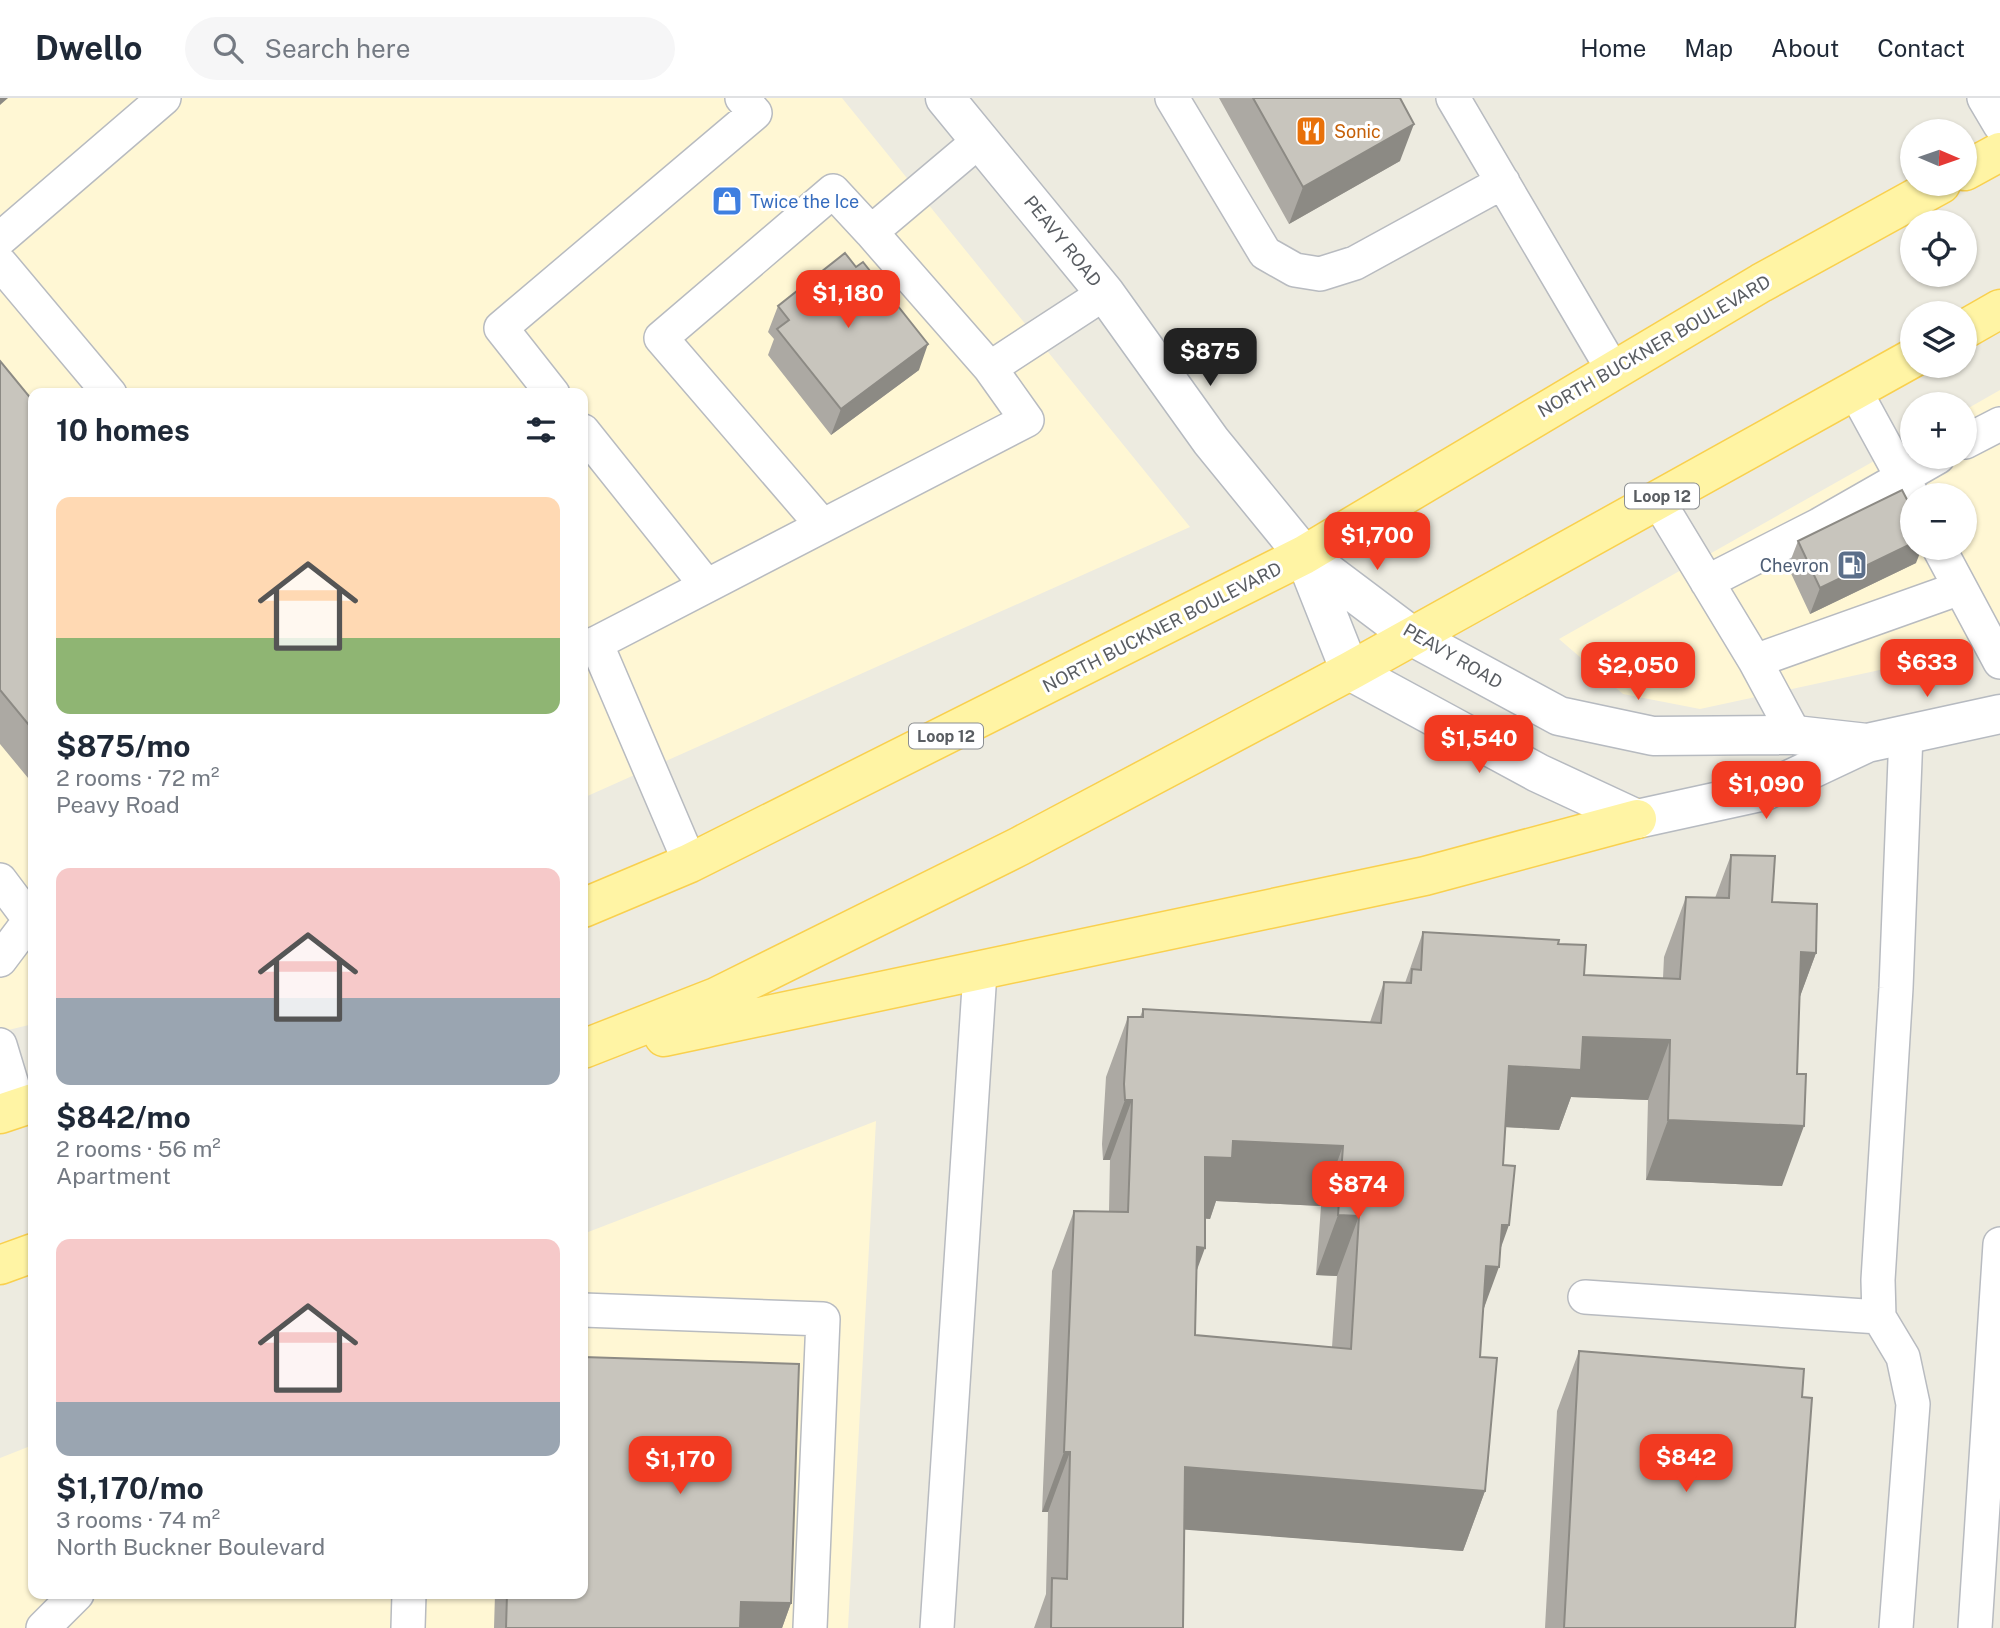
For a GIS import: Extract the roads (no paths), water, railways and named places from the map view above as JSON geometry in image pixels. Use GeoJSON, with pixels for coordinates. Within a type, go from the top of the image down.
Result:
{"type":"FeatureCollection","features":[{"type":"Feature","properties":{"kind":"main road"},"geometry":{"type":"LineString","coordinates":[[1978,164],[2000,152]]}},
{"type":"Feature","properties":{"kind":"main road","name":"NORTH BUCKNER BOULEVARD"},"geometry":{"type":"LineString","coordinates":[[588,906],[690,863],[1304,555],[1760,283],[1919,196]]}},
{"type":"Feature","properties":{"kind":"main road"},"geometry":{"type":"LineString","coordinates":[[1977,322],[2000,309]]}},
{"type":"Feature","properties":{"kind":"main road","name":"Loop 12"},"geometry":{"type":"LineString","coordinates":[[588,1049],[716,997],[1020,846],[1413,637],[1900,365]]}},
{"type":"Feature","properties":{"kind":"main road"},"geometry":{"type":"LineString","coordinates":[[588,1050],[981,972],[1425,876],[1637,819]]}},
{"type":"Feature","properties":{"kind":"main road"},"geometry":{"type":"LineString","coordinates":[[0,1265],[28,1255]]}},
{"type":"Feature","properties":{"kind":"street","name":"PEAVY ROAD"},"geometry":{"type":"LineString","coordinates":[[945,98],[1105,292],[1211,441],[1304,555],[1413,637],[1559,716],[1654,736],[1795,735],[1867,743]]}},
{"type":"Feature","properties":{"kind":"street","name":"PEAVY ROAD"},"geometry":{"type":"LineString","coordinates":[[1304,555],[1350,671]]}},
{"type":"Feature","properties":{"kind":"street"},"geometry":{"type":"LineString","coordinates":[[1350,671],[1538,773],[1637,819]]}},
{"type":"Feature","properties":{"kind":"street","name":"PEAVY ROAD"},"geometry":{"type":"LineString","coordinates":[[1637,819],[1765,791],[1867,743],[2000,714]]}},
{"type":"Feature","properties":{"kind":"lane"},"geometry":{"type":"LineString","coordinates":[[0,239],[164,98]]}},
{"type":"Feature","properties":{"kind":"lane"},"geometry":{"type":"LineString","coordinates":[[548,388],[500,328],[755,113],[742,98]]}},
{"type":"Feature","properties":{"kind":"lane"},"geometry":{"type":"LineString","coordinates":[[1172,98],[1265,253],[1295,270],[1320,274],[1355,263],[1503,182]]}},
{"type":"Feature","properties":{"kind":"lane"},"geometry":{"type":"LineString","coordinates":[[1453,98],[1614,370]]}},
{"type":"Feature","properties":{"kind":"lane"},"geometry":{"type":"LineString","coordinates":[[1984,98],[2000,125]]}},
{"type":"Feature","properties":{"kind":"lane"},"geometry":{"type":"LineString","coordinates":[[871,232],[980,140]]}},
{"type":"Feature","properties":{"kind":"lane"},"geometry":{"type":"LineString","coordinates":[[690,863],[589,647],[1027,420],[990,368],[833,191],[661,338],[822,525]]}},
{"type":"Feature","properties":{"kind":"lane"},"geometry":{"type":"LineString","coordinates":[[0,263],[105,388]]}},
{"type":"Feature","properties":{"kind":"lane"},"geometry":{"type":"LineString","coordinates":[[990,368],[1105,292]]}},
{"type":"Feature","properties":{"kind":"lane"},"geometry":{"type":"LineString","coordinates":[[1855,391],[1905,483]]}},
{"type":"Feature","properties":{"kind":"lane"},"geometry":{"type":"LineString","coordinates":[[1977,436],[2000,424]]}},
{"type":"Feature","properties":{"kind":"lane"},"geometry":{"type":"LineString","coordinates":[[588,437],[706,585]]}},
{"type":"Feature","properties":{"kind":"lane"},"geometry":{"type":"LineString","coordinates":[[1911,483],[1926,469]]}},
{"type":"Feature","properties":{"kind":"lane"},"geometry":{"type":"LineString","coordinates":[[1707,582],[1819,525],[1900,490]]}},
{"type":"Feature","properties":{"kind":"lane"},"geometry":{"type":"LineString","coordinates":[[1657,499],[1755,661],[1795,735]]}},
{"type":"Feature","properties":{"kind":"lane"},"geometry":{"type":"LineString","coordinates":[[1945,560],[1960,589],[1995,642]]}},
{"type":"Feature","properties":{"kind":"lane"},"geometry":{"type":"LineString","coordinates":[[1755,661],[1960,589]]}},
{"type":"Feature","properties":{"kind":"lane"},"geometry":{"type":"LineString","coordinates":[[1896,1628],[1913,1404],[1903,1357],[1879,1317],[1878,1280],[1896,988],[1906,734]]}},
{"type":"Feature","properties":{"kind":"lane"},"geometry":{"type":"LineString","coordinates":[[0,880],[28,914]]}},
{"type":"Feature","properties":{"kind":"lane"},"geometry":{"type":"LineString","coordinates":[[0,960],[28,924]]}},
{"type":"Feature","properties":{"kind":"lane"},"geometry":{"type":"LineString","coordinates":[[937,1628],[981,972]]}},
{"type":"Feature","properties":{"kind":"lane"},"geometry":{"type":"LineString","coordinates":[[0,1045],[17,1109]]}},
{"type":"Feature","properties":{"kind":"lane"},"geometry":{"type":"LineString","coordinates":[[1975,1628],[2000,1244]]}},
{"type":"Feature","properties":{"kind":"lane"},"geometry":{"type":"LineString","coordinates":[[1585,1297],[1879,1317]]}},
{"type":"Feature","properties":{"kind":"lane"},"geometry":{"type":"LineString","coordinates":[[588,1310],[823,1319],[810,1628]]}},
{"type":"Feature","properties":{"kind":"lane"},"geometry":{"type":"LineString","coordinates":[[43,1628],[72,1599]]}},
{"type":"Feature","properties":{"kind":"lane"},"geometry":{"type":"LineString","coordinates":[[408,1628],[409,1599]]}},
{"type":"Feature","properties":{"kind":"place","name":"Sonic"},"geometry":{"type":"Point","coordinates":[1311,131]}},
{"type":"Feature","properties":{"kind":"place","name":"Twice the Ice"},"geometry":{"type":"Point","coordinates":[727,201]}},
{"type":"Feature","properties":{"kind":"place","name":"Chevron"},"geometry":{"type":"Point","coordinates":[1852,565]}}]}
